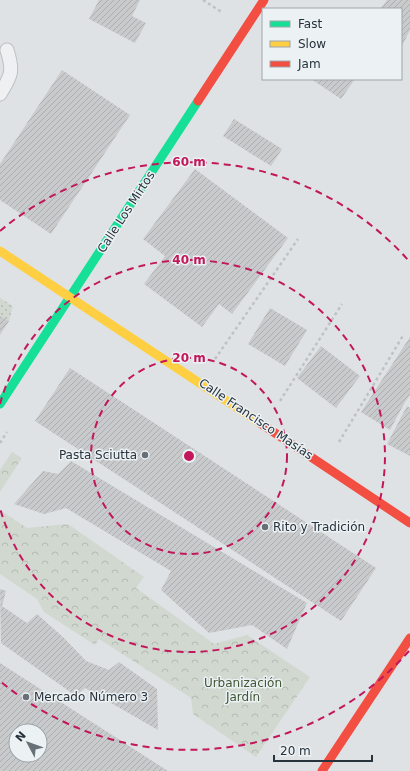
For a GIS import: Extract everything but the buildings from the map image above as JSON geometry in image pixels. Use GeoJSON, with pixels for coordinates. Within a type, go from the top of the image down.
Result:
{"type":"FeatureCollection","features":[{"type":"Feature","properties":{"kind":"street","name":"Calle Los Mirtos"},"geometry":{"type":"LineString","coordinates":[[0,404],[264,0]]}},
{"type":"Feature","properties":{"kind":"street","name":"Calle Francisco Masías"},"geometry":{"type":"LineString","coordinates":[[0,251],[410,523]]}},
{"type":"Feature","properties":{"kind":"street"},"geometry":{"type":"LineString","coordinates":[[322,771],[410,638]]}},
{"type":"Feature","properties":{"kind":"lane"},"geometry":{"type":"LineString","coordinates":[[0,94],[11,75],[10,60],[7,50]]}},
{"type":"Feature","properties":{"kind":"path"},"geometry":{"type":"LineString","coordinates":[[199,382],[298,240]]}},
{"type":"Feature","properties":{"kind":"path"},"geometry":{"type":"LineString","coordinates":[[264,425],[342,304]]}},
{"type":"Feature","properties":{"kind":"path"},"geometry":{"type":"LineString","coordinates":[[324,465],[404,334]]}},
{"type":"Feature","properties":{"kind":"green space"},"geometry":{"type":"Polygon","coordinates":[[[0,298],[13,306],[9,321],[0,316],[0,298]]]}},
{"type":"Feature","properties":{"kind":"green space"},"geometry":{"type":"Polygon","coordinates":[[[12,452],[22,458],[0,492],[0,470],[12,452]]]}},
{"type":"Feature","properties":{"kind":"green space","name":"Urbanización Jardín"},"geometry":{"type":"Polygon","coordinates":[[[0,510],[27,528],[68,524],[144,577],[136,588],[214,644],[247,635],[310,677],[256,757],[193,714],[191,698],[99,639],[95,645],[44,612],[37,599],[0,574],[0,510]]]}},
{"type":"Feature","properties":{"kind":"traffic: fast"},"geometry":{"type":"LineString","coordinates":[[0,404],[198,101]]}},
{"type":"Feature","properties":{"kind":"traffic: slow"},"geometry":{"type":"LineString","coordinates":[[0,251],[260,423]]}},
{"type":"Feature","properties":{"kind":"traffic: jam"},"geometry":{"type":"LineString","coordinates":[[198,101],[264,0]]}},
{"type":"Feature","properties":{"kind":"traffic: jam"},"geometry":{"type":"LineString","coordinates":[[260,423],[410,523]]}},
{"type":"Feature","properties":{"kind":"traffic: jam"},"geometry":{"type":"LineString","coordinates":[[322,771],[410,638]]}},
{"type":"Feature","properties":{"kind":"place","name":"Pasta Sciutta"},"geometry":{"type":"Point","coordinates":[145,455]}},
{"type":"Feature","properties":{"kind":"place","name":"Rito y Tradición"},"geometry":{"type":"Point","coordinates":[265,527]}},
{"type":"Feature","properties":{"kind":"place","name":"Mercado Número 3"},"geometry":{"type":"Point","coordinates":[26,697]}}]}
